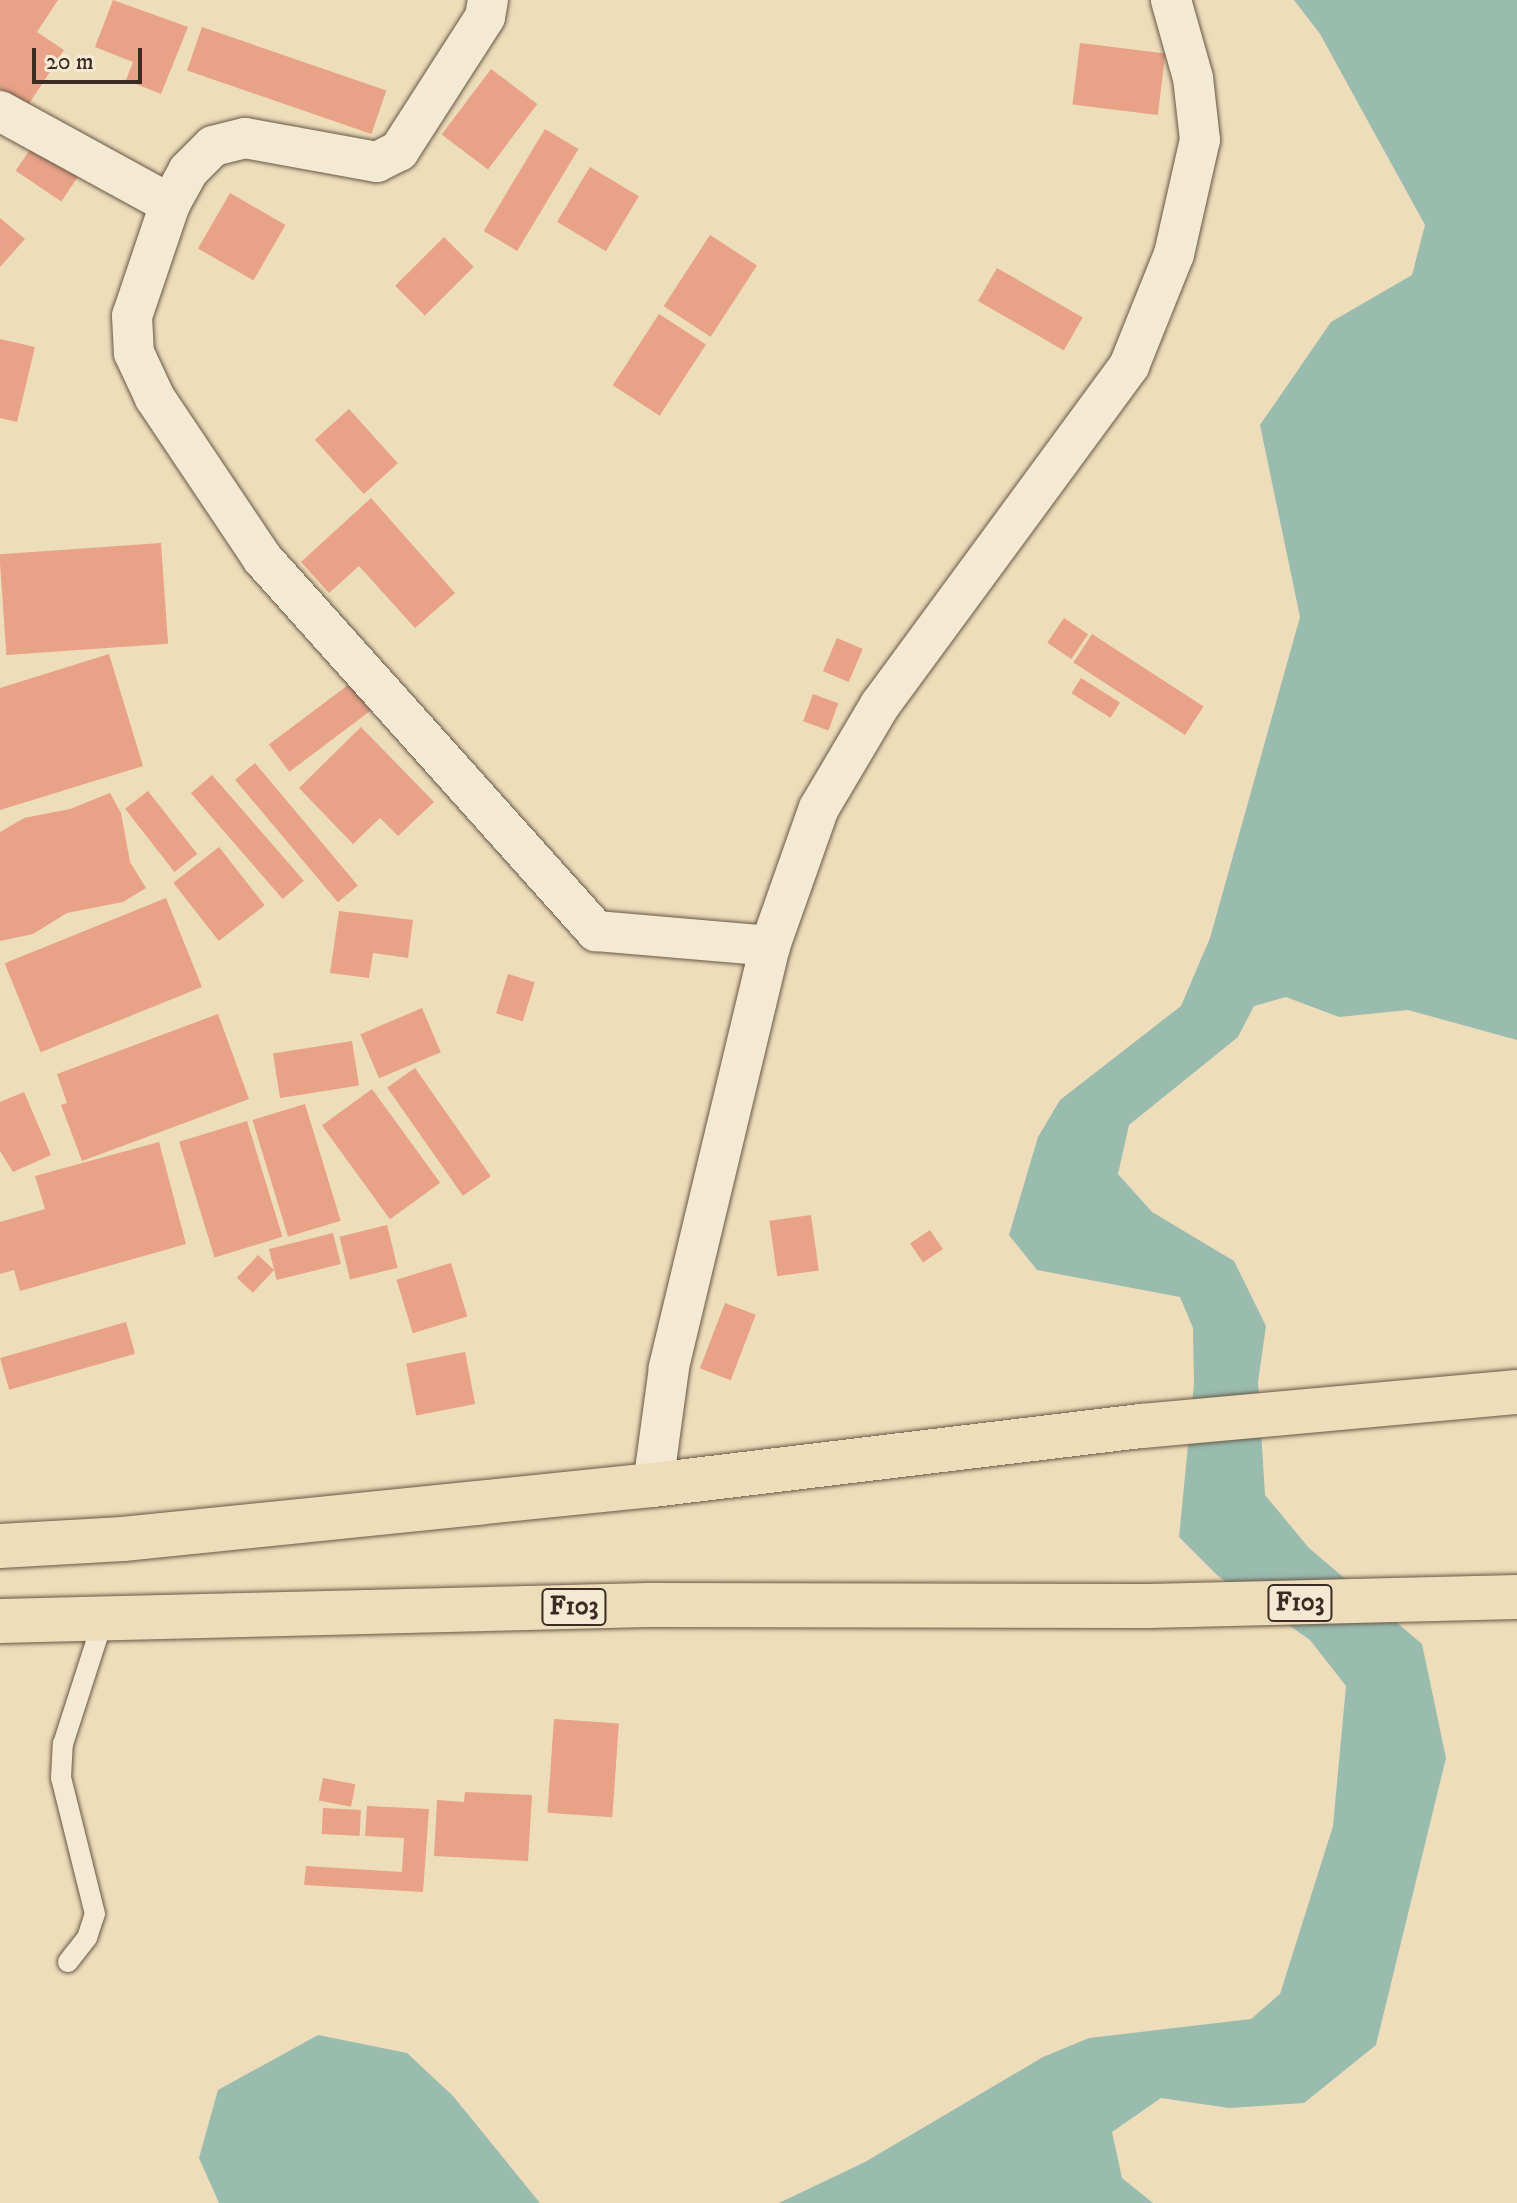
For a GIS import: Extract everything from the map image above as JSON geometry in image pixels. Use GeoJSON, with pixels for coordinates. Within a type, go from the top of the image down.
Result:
{"type":"FeatureCollection","features":[{"type":"Feature","properties":{"kind":"main road"},"geometry":{"type":"LineString","coordinates":[[0,1546],[123,1539],[653,1485],[1142,1426],[1517,1392]]}},
{"type":"Feature","properties":{"kind":"main road","name":"F103"},"geometry":{"type":"LineString","coordinates":[[0,1621],[648,1605],[1149,1606],[1517,1597]]}},
{"type":"Feature","properties":{"kind":"street"},"geometry":{"type":"LineString","coordinates":[[488,0],[485,17],[399,151],[377,162],[245,138],[213,146],[188,171],[170,204],[132,316],[134,353],[155,398],[200,471],[262,558],[596,931],[770,946]]}},
{"type":"Feature","properties":{"kind":"street"},"geometry":{"type":"LineString","coordinates":[[653,1485],[669,1368],[770,946],[819,808],[880,705],[1129,366],[1174,254],[1200,140],[1193,78],[1171,0]]}},
{"type":"Feature","properties":{"kind":"street"},"geometry":{"type":"LineString","coordinates":[[0,111],[170,204]]}},
{"type":"Feature","properties":{"kind":"lane"},"geometry":{"type":"LineString","coordinates":[[68,1962],[87,1938],[95,1914],[61,1778],[63,1744],[103,1620]]}},
{"type":"Feature","properties":{"kind":"shaded area"},"geometry":{"type":"Polygon","coordinates":[[[1294,0],[1517,0],[1517,1040],[1408,1010],[1339,1017],[1286,997],[1254,1006],[1238,1037],[1129,1125],[1118,1174],[1152,1212],[1234,1261],[1266,1326],[1258,1382],[1265,1495],[1309,1548],[1422,1644],[1446,1758],[1376,2045],[1304,2103],[1229,2108],[1161,2098],[1112,2132],[1122,2178],[1153,2203],[779,2203],[865,2162],[1043,2057],[1089,2038],[1251,2019],[1280,1994],[1333,1826],[1346,1686],[1310,1640],[1218,1576],[1179,1537],[1194,1384],[1193,1328],[1180,1297],[1037,1270],[1009,1235],[1038,1137],[1060,1100],[1181,1006],[1210,938],[1300,617],[1260,425],[1331,322],[1412,275],[1425,225],[1320,34],[1294,0]]]}},
{"type":"Feature","properties":{"kind":"shaded area"},"geometry":{"type":"Polygon","coordinates":[[[318,2035],[407,2053],[453,2096],[540,2203],[219,2203],[199,2158],[218,2090],[318,2035]]]}},
{"type":"Feature","properties":{"kind":"building"},"geometry":{"type":"Polygon","coordinates":[[[0,0],[58,0],[37,32],[64,50],[27,107],[0,89],[0,0]]]}},
{"type":"Feature","properties":{"kind":"building"},"geometry":{"type":"Polygon","coordinates":[[[113,0],[188,27],[161,94],[126,80],[133,62],[95,47],[113,0]]]}},
{"type":"Feature","properties":{"kind":"building"},"geometry":{"type":"Polygon","coordinates":[[[202,27],[386,90],[371,134],[187,70],[202,27]]]}},
{"type":"Feature","properties":{"kind":"building"},"geometry":{"type":"Polygon","coordinates":[[[1080,43],[1165,53],[1158,115],[1072,105],[1080,43]]]}},
{"type":"Feature","properties":{"kind":"building"},"geometry":{"type":"Polygon","coordinates":[[[491,69],[537,104],[488,169],[442,134],[491,69]]]}},
{"type":"Feature","properties":{"kind":"building"},"geometry":{"type":"Polygon","coordinates":[[[545,129],[578,149],[517,251],[484,231],[545,129]]]}},
{"type":"Feature","properties":{"kind":"building"},"geometry":{"type":"Polygon","coordinates":[[[33,145],[79,176],[61,201],[16,171],[33,145]]]}},
{"type":"Feature","properties":{"kind":"building"},"geometry":{"type":"Polygon","coordinates":[[[590,167],[639,196],[606,251],[557,222],[590,167]]]}},
{"type":"Feature","properties":{"kind":"building"},"geometry":{"type":"Polygon","coordinates":[[[230,193],[285,225],[253,280],[198,248],[230,193]]]}},
{"type":"Feature","properties":{"kind":"building"},"geometry":{"type":"Polygon","coordinates":[[[0,218],[25,239],[0,267],[0,218]]]}},
{"type":"Feature","properties":{"kind":"building"},"geometry":{"type":"Polygon","coordinates":[[[710,235],[757,265],[711,337],[664,306],[710,235]]]}},
{"type":"Feature","properties":{"kind":"building"},"geometry":{"type":"Polygon","coordinates":[[[444,237],[474,267],[425,315],[395,286],[444,237]]]}},
{"type":"Feature","properties":{"kind":"building"},"geometry":{"type":"Polygon","coordinates":[[[997,268],[1083,318],[1064,350],[978,301],[997,268]]]}},
{"type":"Feature","properties":{"kind":"building"},"geometry":{"type":"Polygon","coordinates":[[[659,314],[706,344],[660,416],[613,385],[659,314]]]}},
{"type":"Feature","properties":{"kind":"building"},"geometry":{"type":"Polygon","coordinates":[[[0,339],[35,347],[17,422],[0,418],[0,339]]]}},
{"type":"Feature","properties":{"kind":"building"},"geometry":{"type":"Polygon","coordinates":[[[349,409],[398,463],[364,494],[315,440],[349,409]]]}},
{"type":"Feature","properties":{"kind":"building"},"geometry":{"type":"Polygon","coordinates":[[[371,498],[455,593],[415,628],[359,566],[329,593],[301,562],[371,498]]]}},
{"type":"Feature","properties":{"kind":"building"},"geometry":{"type":"Polygon","coordinates":[[[161,543],[168,644],[6,655],[0,554],[161,543]]]}},
{"type":"Feature","properties":{"kind":"building"},"geometry":{"type":"Polygon","coordinates":[[[1064,618],[1088,634],[1071,659],[1047,643],[1064,618]]]}},
{"type":"Feature","properties":{"kind":"building"},"geometry":{"type":"Polygon","coordinates":[[[1092,634],[1204,706],[1185,735],[1073,663],[1092,634]]]}},
{"type":"Feature","properties":{"kind":"building"},"geometry":{"type":"Polygon","coordinates":[[[837,638],[863,649],[849,682],[823,671],[837,638]]]}},
{"type":"Feature","properties":{"kind":"building"},"geometry":{"type":"Polygon","coordinates":[[[109,654],[143,766],[0,810],[0,688],[109,654]]]}},
{"type":"Feature","properties":{"kind":"building"},"geometry":{"type":"Polygon","coordinates":[[[1081,678],[1120,702],[1110,718],[1071,693],[1081,678]]]}},
{"type":"Feature","properties":{"kind":"building"},"geometry":{"type":"Polygon","coordinates":[[[356,679],[376,706],[289,772],[269,745],[356,679]]]}},
{"type":"Feature","properties":{"kind":"building"},"geometry":{"type":"Polygon","coordinates":[[[813,694],[838,703],[828,730],[803,721],[813,694]]]}},
{"type":"Feature","properties":{"kind":"building"},"geometry":{"type":"Polygon","coordinates":[[[361,727],[434,802],[398,836],[380,818],[353,844],[299,788],[361,727]]]}},
{"type":"Feature","properties":{"kind":"building"},"geometry":{"type":"Polygon","coordinates":[[[255,763],[358,886],[338,902],[235,780],[255,763]]]}},
{"type":"Feature","properties":{"kind":"building"},"geometry":{"type":"Polygon","coordinates":[[[212,775],[304,881],[283,899],[191,793],[212,775]]]}},
{"type":"Feature","properties":{"kind":"building"},"geometry":{"type":"Polygon","coordinates":[[[148,791],[197,854],[174,872],[125,809],[148,791]]]}},
{"type":"Feature","properties":{"kind":"building"},"geometry":{"type":"Polygon","coordinates":[[[110,793],[121,813],[130,862],[146,888],[123,902],[67,913],[33,934],[0,941],[0,832],[24,818],[70,809],[110,793]]]}},
{"type":"Feature","properties":{"kind":"building"},"geometry":{"type":"Polygon","coordinates":[[[219,847],[265,905],[219,941],[173,883],[219,847]]]}},
{"type":"Feature","properties":{"kind":"building"},"geometry":{"type":"Polygon","coordinates":[[[166,898],[202,987],[41,1052],[5,963],[166,898]]]}},
{"type":"Feature","properties":{"kind":"building"},"geometry":{"type":"Polygon","coordinates":[[[339,911],[413,920],[408,958],[373,953],[369,978],[330,973],[339,911]]]}},
{"type":"Feature","properties":{"kind":"building"},"geometry":{"type":"Polygon","coordinates":[[[508,974],[535,982],[523,1021],[496,1013],[508,974]]]}},
{"type":"Feature","properties":{"kind":"building"},"geometry":{"type":"Polygon","coordinates":[[[422,1008],[441,1052],[379,1078],[360,1034],[422,1008]]]}},
{"type":"Feature","properties":{"kind":"building"},"geometry":{"type":"Polygon","coordinates":[[[218,1014],[249,1099],[82,1161],[61,1105],[67,1103],[57,1074],[218,1014]]]}},
{"type":"Feature","properties":{"kind":"building"},"geometry":{"type":"Polygon","coordinates":[[[352,1041],[359,1085],[280,1098],[273,1054],[352,1041]]]}},
{"type":"Feature","properties":{"kind":"building"},"geometry":{"type":"Polygon","coordinates":[[[415,1068],[491,1176],[463,1196],[387,1088],[415,1068]]]}},
{"type":"Feature","properties":{"kind":"building"},"geometry":{"type":"Polygon","coordinates":[[[372,1089],[440,1183],[390,1219],[322,1125],[372,1089]]]}},
{"type":"Feature","properties":{"kind":"building"},"geometry":{"type":"Polygon","coordinates":[[[24,1092],[51,1155],[13,1172],[0,1151],[0,1102],[24,1092]]]}},
{"type":"Feature","properties":{"kind":"building"},"geometry":{"type":"Polygon","coordinates":[[[305,1104],[341,1221],[288,1237],[252,1120],[305,1104]]]}},
{"type":"Feature","properties":{"kind":"building"},"geometry":{"type":"Polygon","coordinates":[[[247,1121],[282,1237],[214,1257],[179,1142],[247,1121]]]}},
{"type":"Feature","properties":{"kind":"building"},"geometry":{"type":"Polygon","coordinates":[[[159,1142],[186,1244],[20,1291],[14,1270],[0,1274],[0,1222],[45,1209],[35,1176],[159,1142]]]}},
{"type":"Feature","properties":{"kind":"building"},"geometry":{"type":"Polygon","coordinates":[[[811,1215],[819,1270],[777,1276],[769,1221],[811,1215]]]}},
{"type":"Feature","properties":{"kind":"building"},"geometry":{"type":"Polygon","coordinates":[[[387,1225],[398,1268],[350,1280],[339,1237],[387,1225]]]}},
{"type":"Feature","properties":{"kind":"building"},"geometry":{"type":"Polygon","coordinates":[[[930,1230],[943,1249],[923,1262],[910,1243],[930,1230]]]}},
{"type":"Feature","properties":{"kind":"building"},"geometry":{"type":"Polygon","coordinates":[[[333,1233],[341,1264],[277,1280],[269,1249],[333,1233]]]}},
{"type":"Feature","properties":{"kind":"building"},"geometry":{"type":"Polygon","coordinates":[[[258,1255],[274,1270],[253,1293],[237,1278],[258,1255]]]}},
{"type":"Feature","properties":{"kind":"building"},"geometry":{"type":"Polygon","coordinates":[[[451,1263],[467,1317],[413,1333],[396,1280],[451,1263]]]}},
{"type":"Feature","properties":{"kind":"building"},"geometry":{"type":"Polygon","coordinates":[[[725,1303],[756,1315],[731,1380],[700,1368],[725,1303]]]}},
{"type":"Feature","properties":{"kind":"building"},"geometry":{"type":"Polygon","coordinates":[[[126,1322],[135,1354],[9,1390],[0,1358],[126,1322]]]}},
{"type":"Feature","properties":{"kind":"building"},"geometry":{"type":"Polygon","coordinates":[[[465,1352],[475,1404],[416,1415],[406,1363],[465,1352]]]}},
{"type":"Feature","properties":{"kind":"building"},"geometry":{"type":"Polygon","coordinates":[[[554,1719],[619,1724],[612,1817],[547,1813],[554,1719]]]}},
{"type":"Feature","properties":{"kind":"building"},"geometry":{"type":"Polygon","coordinates":[[[323,1778],[355,1784],[351,1807],[319,1801],[323,1778]]]}},
{"type":"Feature","properties":{"kind":"building"},"geometry":{"type":"Polygon","coordinates":[[[465,1792],[532,1795],[528,1861],[434,1856],[437,1800],[464,1802],[465,1792]]]}},
{"type":"Feature","properties":{"kind":"building"},"geometry":{"type":"Polygon","coordinates":[[[367,1806],[429,1809],[423,1892],[304,1885],[306,1866],[402,1872],[404,1838],[365,1836],[367,1806]]]}},
{"type":"Feature","properties":{"kind":"building"},"geometry":{"type":"Polygon","coordinates":[[[323,1808],[361,1810],[360,1836],[322,1834],[323,1808]]]}}]}
